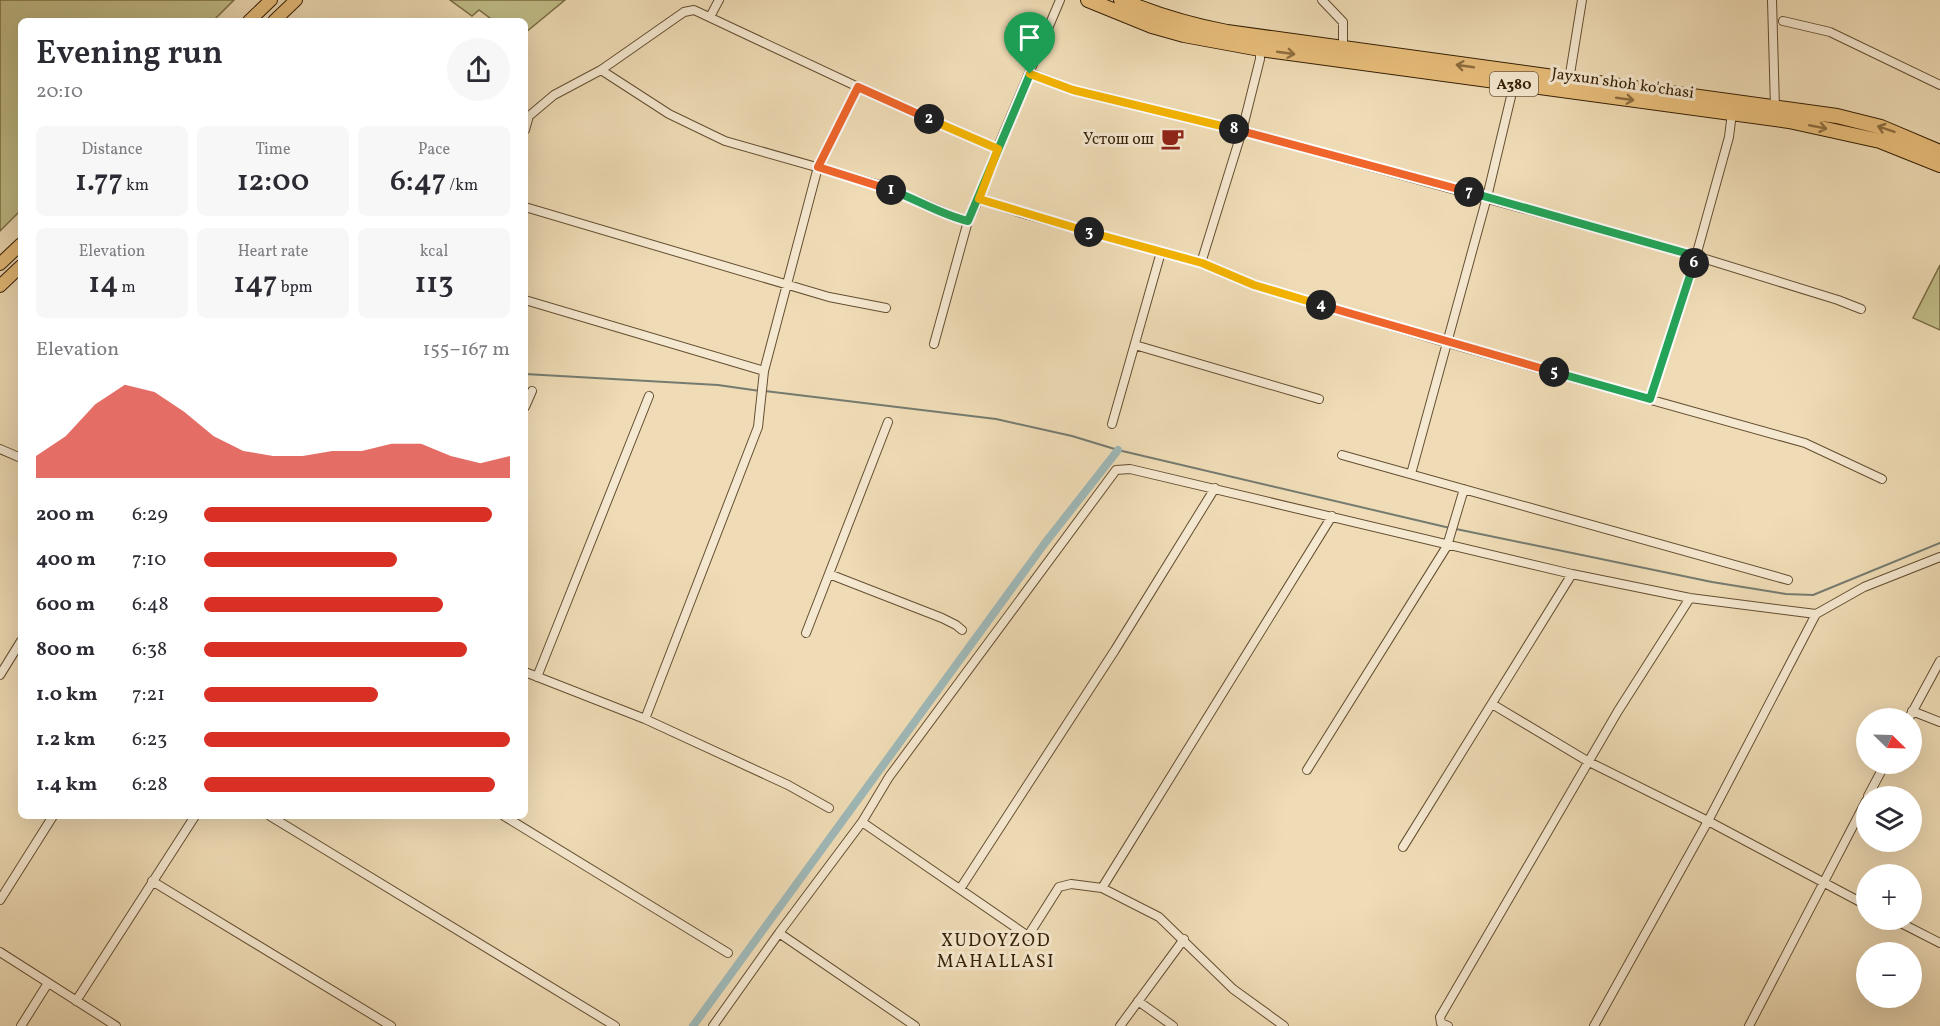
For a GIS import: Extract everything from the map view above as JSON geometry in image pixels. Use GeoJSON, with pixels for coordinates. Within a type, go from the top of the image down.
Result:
{"type":"FeatureCollection","features":[{"type":"Feature","properties":{"kind":"highway","name":"Jayxun shoh ko'chasi"},"geometry":{"type":"LineString","coordinates":[[1088,0],[1152,26],[1206,40],[1732,113],[1843,132],[1880,141],[1940,165]]}},
{"type":"Feature","properties":{"kind":"highway","name":"Jayxun shoh ko'chasi"},"geometry":{"type":"LineString","coordinates":[[1121,0],[1155,15],[1197,27],[1837,116],[1881,127],[1940,152]]}},
{"type":"Feature","properties":{"kind":"main road"},"geometry":{"type":"LineString","coordinates":[[252,18],[271,0]]}},
{"type":"Feature","properties":{"kind":"main road"},"geometry":{"type":"LineString","coordinates":[[277,18],[296,0]]}},
{"type":"Feature","properties":{"kind":"main road"},"geometry":{"type":"LineString","coordinates":[[0,264],[18,247]]}},
{"type":"Feature","properties":{"kind":"main road"},"geometry":{"type":"LineString","coordinates":[[0,286],[18,270]]}},
{"type":"Feature","properties":{"kind":"street"},"geometry":{"type":"LineString","coordinates":[[710,17],[719,0]]}},
{"type":"Feature","properties":{"kind":"street"},"geometry":{"type":"LineString","coordinates":[[934,344],[968,221],[1060,0]]}},
{"type":"Feature","properties":{"kind":"street"},"geometry":{"type":"LineString","coordinates":[[1322,0],[1342,22],[1343,48]]}},
{"type":"Feature","properties":{"kind":"street"},"geometry":{"type":"LineString","coordinates":[[1569,80],[1582,0]]}},
{"type":"Feature","properties":{"kind":"street"},"geometry":{"type":"LineString","coordinates":[[1772,0],[1774,108]]}},
{"type":"Feature","properties":{"kind":"street"},"geometry":{"type":"LineString","coordinates":[[528,120],[529,116],[554,95],[601,70],[684,12],[694,10],[858,87],[998,149]]}},
{"type":"Feature","properties":{"kind":"street"},"geometry":{"type":"LineString","coordinates":[[1784,21],[1830,32],[1940,85]]}},
{"type":"Feature","properties":{"kind":"street"},"geometry":{"type":"LineString","coordinates":[[1202,263],[1242,131],[1260,59],[1260,49]]}},
{"type":"Feature","properties":{"kind":"street"},"geometry":{"type":"LineString","coordinates":[[601,70],[669,114],[724,141],[876,184],[968,221]]}},
{"type":"Feature","properties":{"kind":"street"},"geometry":{"type":"LineString","coordinates":[[1030,74],[1073,90],[1242,131],[1696,256],[1861,309]]}},
{"type":"Feature","properties":{"kind":"street"},"geometry":{"type":"LineString","coordinates":[[1411,474],[1487,197],[1514,84]]}},
{"type":"Feature","properties":{"kind":"street"},"geometry":{"type":"LineString","coordinates":[[645,719],[758,427],[764,371],[818,167],[858,87]]}},
{"type":"Feature","properties":{"kind":"street"},"geometry":{"type":"LineString","coordinates":[[1650,399],[1696,256],[1729,137],[1732,113]]}},
{"type":"Feature","properties":{"kind":"street"},"geometry":{"type":"LineString","coordinates":[[979,199],[1021,213],[1202,263],[1254,285],[1448,343],[1805,442],[1882,479]]}},
{"type":"Feature","properties":{"kind":"street"},"geometry":{"type":"LineString","coordinates":[[528,208],[786,285],[829,297],[886,308]]}},
{"type":"Feature","properties":{"kind":"street"},"geometry":{"type":"LineString","coordinates":[[1112,424],[1161,252]]}},
{"type":"Feature","properties":{"kind":"street"},"geometry":{"type":"LineString","coordinates":[[528,301],[764,371]]}},
{"type":"Feature","properties":{"kind":"street"},"geometry":{"type":"LineString","coordinates":[[1135,345],[1319,399]]}},
{"type":"Feature","properties":{"kind":"street"},"geometry":{"type":"LineString","coordinates":[[528,400],[532,391]]}},
{"type":"Feature","properties":{"kind":"street"},"geometry":{"type":"LineString","coordinates":[[537,677],[649,396]]}},
{"type":"Feature","properties":{"kind":"street"},"geometry":{"type":"LineString","coordinates":[[806,633],[888,422]]}},
{"type":"Feature","properties":{"kind":"street"},"geometry":{"type":"LineString","coordinates":[[0,449],[18,457]]}},
{"type":"Feature","properties":{"kind":"street"},"geometry":{"type":"LineString","coordinates":[[1342,455],[1788,580]]}},
{"type":"Feature","properties":{"kind":"street"},"geometry":{"type":"LineString","coordinates":[[713,1026],[862,822],[889,777],[1116,470],[1130,469],[1215,488],[1449,542],[1572,574],[1690,598],[1816,614]]}},
{"type":"Feature","properties":{"kind":"street"},"geometry":{"type":"LineString","coordinates":[[960,889],[1115,650],[1215,488]]}},
{"type":"Feature","properties":{"kind":"street"},"geometry":{"type":"LineString","coordinates":[[1307,770],[1449,542],[1464,489]]}},
{"type":"Feature","properties":{"kind":"street"},"geometry":{"type":"LineString","coordinates":[[1102,888],[1332,516]]}},
{"type":"Feature","properties":{"kind":"street"},"geometry":{"type":"LineString","coordinates":[[1594,1026],[1708,821],[1816,614],[1864,586],[1940,558]]}},
{"type":"Feature","properties":{"kind":"street"},"geometry":{"type":"LineString","coordinates":[[829,574],[942,618],[962,630]]}},
{"type":"Feature","properties":{"kind":"street"},"geometry":{"type":"LineString","coordinates":[[1403,847],[1572,574]]}},
{"type":"Feature","properties":{"kind":"street"},"geometry":{"type":"LineString","coordinates":[[1448,1026],[1441,1023],[1440,1017],[1618,711],[1690,598]]}},
{"type":"Feature","properties":{"kind":"street"},"geometry":{"type":"LineString","coordinates":[[0,675],[18,646]]}},
{"type":"Feature","properties":{"kind":"street"},"geometry":{"type":"LineString","coordinates":[[1915,708],[1940,661]]}},
{"type":"Feature","properties":{"kind":"street"},"geometry":{"type":"LineString","coordinates":[[528,673],[645,719],[788,785],[829,808]]}},
{"type":"Feature","properties":{"kind":"street"},"geometry":{"type":"LineString","coordinates":[[1492,704],[1589,762],[1708,821],[1856,900]]}},
{"type":"Feature","properties":{"kind":"street"},"geometry":{"type":"LineString","coordinates":[[1922,718],[1940,722]]}},
{"type":"Feature","properties":{"kind":"street"},"geometry":{"type":"LineString","coordinates":[[0,900],[51,819]]}},
{"type":"Feature","properties":{"kind":"street"},"geometry":{"type":"LineString","coordinates":[[76,1001],[193,819]]}},
{"type":"Feature","properties":{"kind":"street"},"geometry":{"type":"LineString","coordinates":[[275,819],[615,1026]]}},
{"type":"Feature","properties":{"kind":"street"},"geometry":{"type":"LineString","coordinates":[[509,819],[728,953]]}},
{"type":"Feature","properties":{"kind":"street"},"geometry":{"type":"LineString","coordinates":[[1749,1026],[1856,821]]}},
{"type":"Feature","properties":{"kind":"street"},"geometry":{"type":"LineString","coordinates":[[862,822],[1028,936],[1059,887],[1071,884],[1102,888],[1159,917],[1233,989],[1284,1026]]}},
{"type":"Feature","properties":{"kind":"street"},"geometry":{"type":"LineString","coordinates":[[152,881],[391,1026]]}},
{"type":"Feature","properties":{"kind":"street"},"geometry":{"type":"LineString","coordinates":[[1914,930],[1940,943]]}},
{"type":"Feature","properties":{"kind":"street"},"geometry":{"type":"LineString","coordinates":[[779,933],[915,1026]]}},
{"type":"Feature","properties":{"kind":"street"},"geometry":{"type":"LineString","coordinates":[[1120,1026],[1184,939]]}},
{"type":"Feature","properties":{"kind":"street"},"geometry":{"type":"LineString","coordinates":[[0,952],[116,1026]]}},
{"type":"Feature","properties":{"kind":"street"},"geometry":{"type":"LineString","coordinates":[[21,1026],[48,983]]}},
{"type":"Feature","properties":{"kind":"street"},"geometry":{"type":"LineString","coordinates":[[1138,1001],[1173,1026]]}},
{"type":"Feature","properties":{"kind":"shaded area"},"geometry":{"type":"Polygon","coordinates":[[[0,0],[234,0],[216,18],[18,18],[18,213],[0,231],[0,0]]]}},
{"type":"Feature","properties":{"kind":"shaded area"},"geometry":{"type":"Polygon","coordinates":[[[450,0],[565,0],[528,31],[528,18],[490,18],[479,10],[472,16],[450,0]]]}},
{"type":"Feature","properties":{"kind":"shaded area"},"geometry":{"type":"Polygon","coordinates":[[[1940,265],[1940,330],[1913,318],[1940,265]]]}},
{"type":"Feature","properties":{"kind":"waterway"},"geometry":{"type":"LineString","coordinates":[[528,374],[718,385],[760,391]]}},
{"type":"Feature","properties":{"kind":"waterway"},"geometry":{"type":"LineString","coordinates":[[765,391],[996,419],[1450,528]]}},
{"type":"Feature","properties":{"kind":"waterway"},"geometry":{"type":"LineString","coordinates":[[693,1026],[1045,543],[1118,450]]}},
{"type":"Feature","properties":{"kind":"waterway"},"geometry":{"type":"LineString","coordinates":[[1456,529],[1712,582],[1786,594],[1813,595],[1940,543]]}},
{"type":"Feature","properties":{"kind":"place","name":"Устош ош"},"geometry":{"type":"Point","coordinates":[1172,138]}},
{"type":"Feature","properties":{"kind":"district","name":"XUDOYZOD MAHALLASI"},"geometry":{"type":"Point","coordinates":[996,950]}},
{"type":"Feature","properties":{"kind":"route"},"geometry":{"type":"LineString","coordinates":[[1030,74],[979,199],[968,221],[876,184],[818,167],[858,87],[998,149],[979,199],[1021,213],[1202,263],[1254,285],[1448,343],[1650,399],[1696,256],[1242,131],[1073,90],[1030,74]]}}]}
